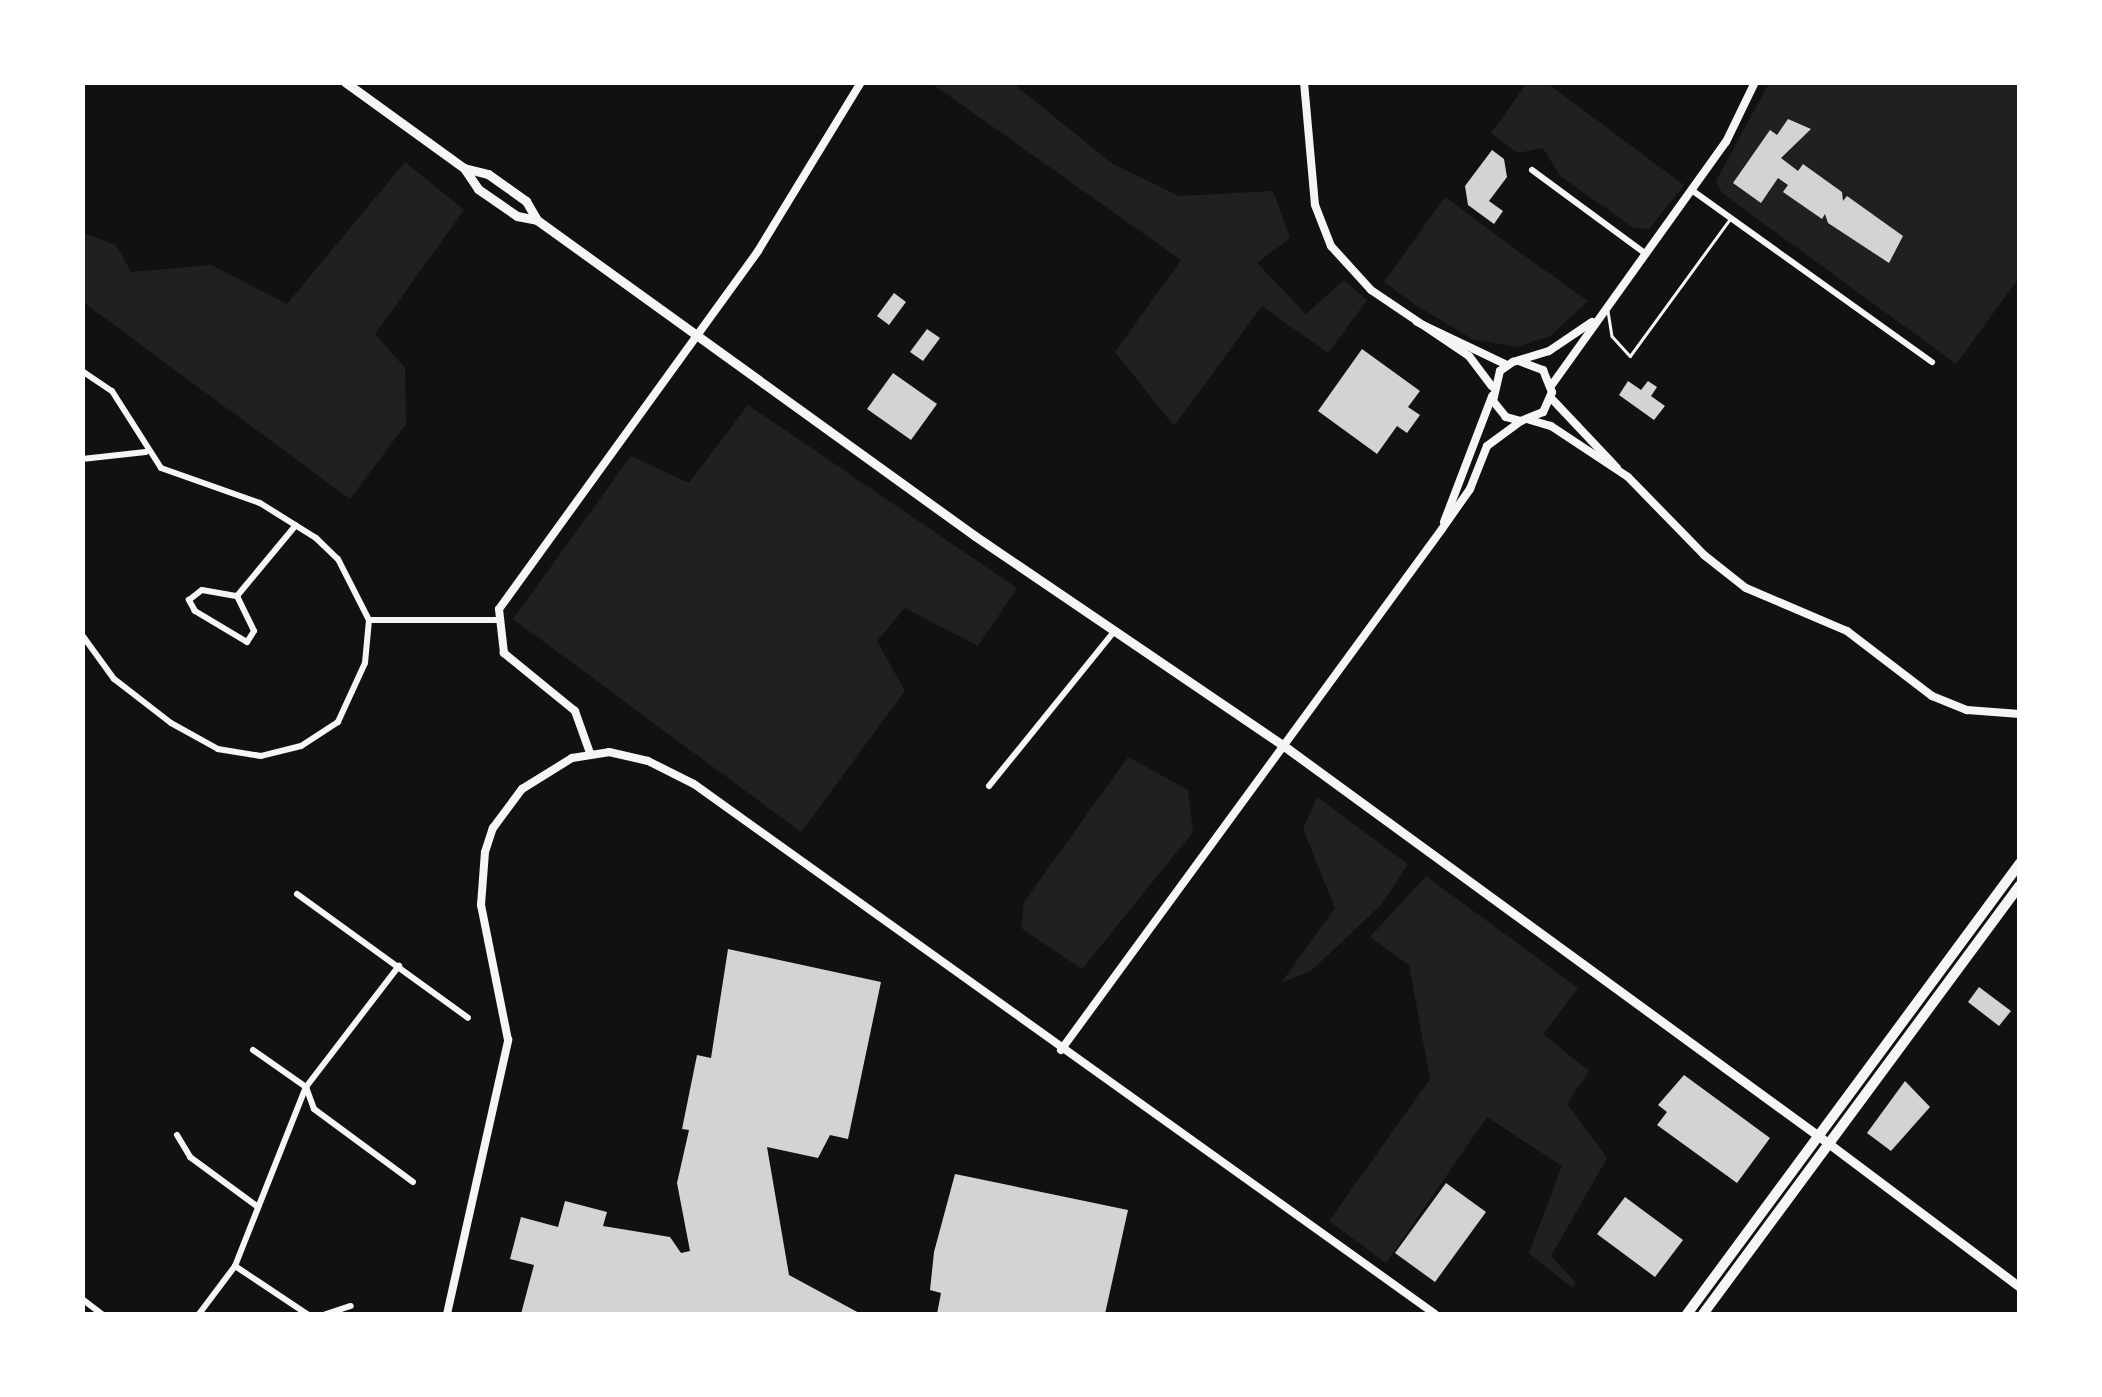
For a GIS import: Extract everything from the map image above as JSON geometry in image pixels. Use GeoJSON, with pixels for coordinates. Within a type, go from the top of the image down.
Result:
{"type":"FeatureCollection","features":[{"type":"Feature","properties":{"kind":"highway"},"geometry":{"type":"LineString","coordinates":[[1688,1314],[2020,864]]}},
{"type":"Feature","properties":{"kind":"highway"},"geometry":{"type":"LineString","coordinates":[[1703,1314],[2020,885]]}},
{"type":"Feature","properties":{"kind":"main road"},"geometry":{"type":"LineString","coordinates":[[346,82],[464,168],[501,183],[526,201],[537,220],[696,336],[1113,632],[1284,746],[2020,1287]]}},
{"type":"Feature","properties":{"kind":"main road"},"geometry":{"type":"LineString","coordinates":[[464,168],[478,189],[517,216],[537,220]]}},
{"type":"Feature","properties":{"kind":"street"},"geometry":{"type":"LineString","coordinates":[[590,753],[575,711],[504,653],[497,620],[526,567],[758,251],[861,82]]}},
{"type":"Feature","properties":{"kind":"street"},"geometry":{"type":"LineString","coordinates":[[1304,82],[1314,205],[1331,246],[1371,290],[1469,356],[1502,414],[1525,421],[1617,468]]}},
{"type":"Feature","properties":{"kind":"street"},"geometry":{"type":"LineString","coordinates":[[1755,82],[1693,191],[1592,322],[1551,386],[1551,398],[1617,468],[1746,588],[1847,631],[1897,676],[1942,700],[1984,714],[2020,714]]}},
{"type":"Feature","properties":{"kind":"street"},"geometry":{"type":"LineString","coordinates":[[1532,170],[1646,254]]}},
{"type":"Feature","properties":{"kind":"street"},"geometry":{"type":"LineString","coordinates":[[1693,191],[1932,362]]}},
{"type":"Feature","properties":{"kind":"street"},"geometry":{"type":"LineString","coordinates":[[1417,322],[1507,365]]}},
{"type":"Feature","properties":{"kind":"street"},"geometry":{"type":"LineString","coordinates":[[1442,529],[1465,454],[1507,365],[1549,351],[1592,322]]}},
{"type":"Feature","properties":{"kind":"street"},"geometry":{"type":"LineString","coordinates":[[1519,361],[1536,365],[1551,386]]}},
{"type":"Feature","properties":{"kind":"street"},"geometry":{"type":"LineString","coordinates":[[82,371],[112,391],[146,452],[161,468],[217,485],[296,525],[338,559],[369,620],[365,663],[338,722],[301,746],[261,756],[218,749],[170,723],[114,679],[82,635]]}},
{"type":"Feature","properties":{"kind":"street"},"geometry":{"type":"LineString","coordinates":[[1061,1050],[1442,529],[1470,489],[1488,446],[1551,398]]}},
{"type":"Feature","properties":{"kind":"street"},"geometry":{"type":"LineString","coordinates":[[82,459],[146,452]]}},
{"type":"Feature","properties":{"kind":"street"},"geometry":{"type":"LineString","coordinates":[[237,596],[296,525]]}},
{"type":"Feature","properties":{"kind":"street"},"geometry":{"type":"LineString","coordinates":[[202,590],[237,596],[254,631],[242,643],[194,611],[190,600],[202,590]]}},
{"type":"Feature","properties":{"kind":"street"},"geometry":{"type":"LineString","coordinates":[[369,620],[497,620]]}},
{"type":"Feature","properties":{"kind":"street"},"geometry":{"type":"LineString","coordinates":[[989,786],[1113,632]]}},
{"type":"Feature","properties":{"kind":"street"},"geometry":{"type":"LineString","coordinates":[[446,1314],[508,1040],[481,905],[485,852],[493,828],[522,789],[554,766],[590,753],[629,755],[694,784],[1435,1314]]}},
{"type":"Feature","properties":{"kind":"street"},"geometry":{"type":"LineString","coordinates":[[297,894],[468,1018]]}},
{"type":"Feature","properties":{"kind":"street"},"geometry":{"type":"LineString","coordinates":[[200,1314],[235,1266],[306,1087],[398,966]]}},
{"type":"Feature","properties":{"kind":"street"},"geometry":{"type":"LineString","coordinates":[[253,1050],[306,1087],[314,1109],[413,1182]]}},
{"type":"Feature","properties":{"kind":"street"},"geometry":{"type":"LineString","coordinates":[[177,1135],[190,1158],[258,1206]]}},
{"type":"Feature","properties":{"kind":"street"},"geometry":{"type":"LineString","coordinates":[[235,1266],[307,1314]]}},
{"type":"Feature","properties":{"kind":"street"},"geometry":{"type":"LineString","coordinates":[[82,1299],[102,1314]]}},
{"type":"Feature","properties":{"kind":"street"},"geometry":{"type":"LineString","coordinates":[[326,1314],[351,1306]]}},
{"type":"Feature","properties":{"kind":"lane"},"geometry":{"type":"LineString","coordinates":[[1606,305],[1621,350],[1630,356],[1731,218]]}},
{"type":"Feature","properties":{"kind":"shaded area"},"geometry":{"type":"Polygon","coordinates":[[[931,83],[1013,83],[1111,163],[1179,196],[1273,191],[1290,238],[1257,263],[1306,314],[1344,280],[1367,300],[1328,353],[1262,306],[1174,426],[1115,352],[1181,260],[931,83]]]}},
{"type":"Feature","properties":{"kind":"shaded area"},"geometry":{"type":"Polygon","coordinates":[[[1527,83],[1547,83],[1684,185],[1649,229],[1634,228],[1560,176],[1543,148],[1518,153],[1491,133],[1527,83]]]}},
{"type":"Feature","properties":{"kind":"shaded area"},"geometry":{"type":"Polygon","coordinates":[[[1769,83],[2019,83],[2019,278],[1956,364],[1722,193],[1716,181],[1769,83]]]}},
{"type":"Feature","properties":{"kind":"shaded area"},"geometry":{"type":"Polygon","coordinates":[[[405,162],[464,210],[375,334],[405,368],[406,424],[350,499],[83,302],[83,233],[116,245],[131,272],[211,265],[287,304],[405,162]]]}},
{"type":"Feature","properties":{"kind":"shaded area"},"geometry":{"type":"Polygon","coordinates":[[[1445,197],[1588,301],[1550,336],[1516,347],[1472,339],[1414,304],[1384,282],[1445,197]]]}},
{"type":"Feature","properties":{"kind":"shaded area"},"geometry":{"type":"Polygon","coordinates":[[[748,405],[1017,588],[978,646],[905,608],[877,641],[905,691],[801,832],[513,619],[631,456],[689,483],[748,405]]]}},
{"type":"Feature","properties":{"kind":"shaded area"},"geometry":{"type":"Polygon","coordinates":[[[1128,757],[1188,790],[1193,832],[1082,969],[1021,928],[1024,902],[1128,757]]]}},
{"type":"Feature","properties":{"kind":"shaded area"},"geometry":{"type":"Polygon","coordinates":[[[1317,797],[1408,864],[1382,904],[1312,970],[1281,983],[1335,908],[1303,829],[1317,797]]]}},
{"type":"Feature","properties":{"kind":"shaded area"},"geometry":{"type":"Polygon","coordinates":[[[1426,876],[1578,988],[1543,1034],[1589,1071],[1567,1104],[1607,1158],[1551,1256],[1576,1283],[1572,1288],[1529,1253],[1562,1166],[1487,1117],[1386,1263],[1329,1221],[1430,1079],[1409,965],[1370,937],[1426,876]]]}},
{"type":"Feature","properties":{"kind":"building"},"geometry":{"type":"Polygon","coordinates":[[[1788,119],[1811,129],[1781,158],[1798,171],[1803,164],[1842,192],[1843,201],[1847,196],[1903,236],[1889,263],[1828,223],[1825,214],[1822,219],[1783,192],[1788,185],[1778,178],[1761,203],[1733,183],[1770,130],[1777,135],[1788,119]]]}},
{"type":"Feature","properties":{"kind":"building"},"geometry":{"type":"Polygon","coordinates":[[[1492,150],[1504,159],[1507,177],[1489,201],[1503,211],[1494,224],[1468,205],[1465,186],[1492,150]]]}},
{"type":"Feature","properties":{"kind":"building"},"geometry":{"type":"Polygon","coordinates":[[[894,293],[906,302],[889,325],[877,316],[894,293]]]}},
{"type":"Feature","properties":{"kind":"building"},"geometry":{"type":"Polygon","coordinates":[[[927,329],[940,338],[923,361],[910,352],[927,329]]]}},
{"type":"Feature","properties":{"kind":"building"},"geometry":{"type":"Polygon","coordinates":[[[1362,349],[1420,391],[1408,407],[1420,415],[1407,433],[1397,426],[1377,454],[1318,411],[1362,349]]]}},
{"type":"Feature","properties":{"kind":"building"},"geometry":{"type":"Polygon","coordinates":[[[893,373],[937,404],[911,440],[867,409],[893,373]]]}},
{"type":"Feature","properties":{"kind":"building"},"geometry":{"type":"Polygon","coordinates":[[[1628,381],[1641,390],[1648,381],[1657,387],[1651,396],[1665,406],[1654,420],[1619,395],[1628,381]]]}},
{"type":"Feature","properties":{"kind":"building"},"geometry":{"type":"Polygon","coordinates":[[[728,949],[881,982],[848,1139],[830,1135],[818,1158],[767,1147],[789,1275],[861,1314],[521,1314],[534,1265],[510,1259],[521,1217],[558,1227],[565,1201],[607,1212],[603,1226],[670,1237],[681,1253],[690,1251],[677,1183],[689,1130],[682,1129],[697,1055],[711,1058],[728,949]]]}},
{"type":"Feature","properties":{"kind":"building"},"geometry":{"type":"Polygon","coordinates":[[[1979,987],[2011,1011],[1999,1026],[1968,1002],[1979,987]]]}},
{"type":"Feature","properties":{"kind":"building"},"geometry":{"type":"Polygon","coordinates":[[[1684,1075],[1770,1138],[1737,1183],[1657,1125],[1667,1112],[1658,1105],[1684,1075]]]}},
{"type":"Feature","properties":{"kind":"building"},"geometry":{"type":"Polygon","coordinates":[[[1905,1081],[1930,1107],[1891,1151],[1867,1133],[1905,1081]]]}},
{"type":"Feature","properties":{"kind":"building"},"geometry":{"type":"Polygon","coordinates":[[[955,1174],[1128,1210],[1105,1314],[937,1314],[941,1293],[930,1290],[934,1252],[955,1174]]]}},
{"type":"Feature","properties":{"kind":"building"},"geometry":{"type":"Polygon","coordinates":[[[1446,1183],[1486,1212],[1435,1282],[1395,1253],[1446,1183]]]}},
{"type":"Feature","properties":{"kind":"building"},"geometry":{"type":"Polygon","coordinates":[[[1625,1197],[1683,1240],[1655,1277],[1597,1234],[1625,1197]]]}}]}
